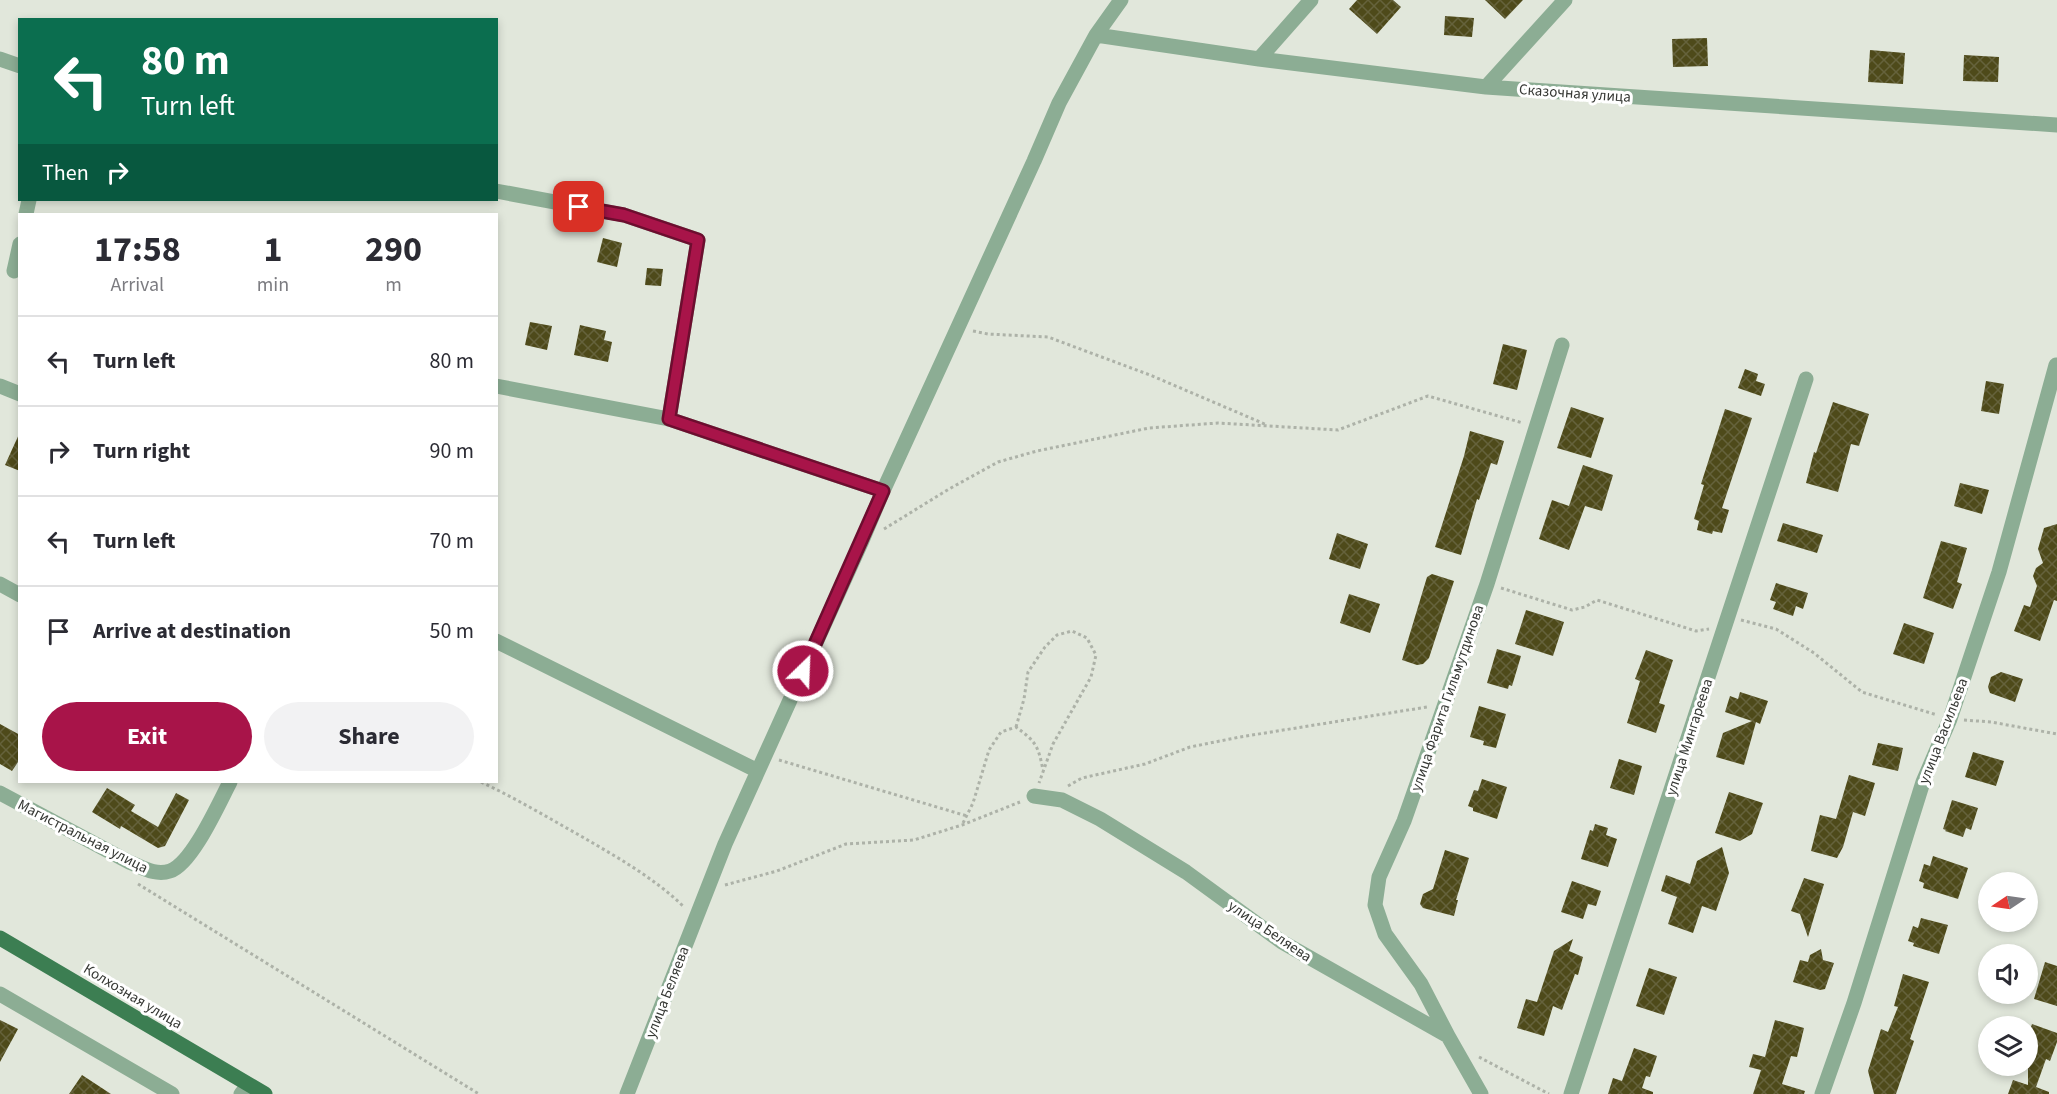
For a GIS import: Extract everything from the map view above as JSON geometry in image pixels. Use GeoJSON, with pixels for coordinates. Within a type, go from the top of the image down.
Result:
{"type":"FeatureCollection","features":[{"type":"Feature","properties":{"kind":"main road","name":"Колхозная улица"},"geometry":{"type":"LineString","coordinates":[[0,938],[244,1089],[265,1094]]}},
{"type":"Feature","properties":{"kind":"street","name":"улица Беляева"},"geometry":{"type":"LineString","coordinates":[[627,1094],[725,844],[883,491],[1059,103],[1096,35],[1121,0]]}},
{"type":"Feature","properties":{"kind":"street"},"geometry":{"type":"LineString","coordinates":[[1258,59],[1311,0]]}},
{"type":"Feature","properties":{"kind":"street"},"geometry":{"type":"LineString","coordinates":[[1486,87],[1565,0]]}},
{"type":"Feature","properties":{"kind":"street","name":"Сказочная улица"},"geometry":{"type":"LineString","coordinates":[[1096,35],[1258,59],[1486,87],[2057,125]]}},
{"type":"Feature","properties":{"kind":"street"},"geometry":{"type":"LineString","coordinates":[[0,59],[18,65]]}},
{"type":"Feature","properties":{"kind":"street"},"geometry":{"type":"LineString","coordinates":[[498,191],[624,215],[698,240],[669,419]]}},
{"type":"Feature","properties":{"kind":"street"},"geometry":{"type":"LineString","coordinates":[[11,270],[18,250]]}},
{"type":"Feature","properties":{"kind":"street","name":"улица Фарита Гильмутдинова"},"geometry":{"type":"LineString","coordinates":[[1448,1036],[1421,984],[1385,934],[1375,905],[1379,877],[1404,821],[1446,704],[1487,584],[1562,345]]}},
{"type":"Feature","properties":{"kind":"street","name":"улица Васильева"},"geometry":{"type":"LineString","coordinates":[[1822,1094],[1854,1003],[1923,782],[1950,719],[1999,572],[2056,365]]}},
{"type":"Feature","properties":{"kind":"street","name":"улица Мингареева"},"geometry":{"type":"LineString","coordinates":[[1571,1094],[1806,379]]}},
{"type":"Feature","properties":{"kind":"street"},"geometry":{"type":"LineString","coordinates":[[0,386],[18,393]]}},
{"type":"Feature","properties":{"kind":"street"},"geometry":{"type":"LineString","coordinates":[[498,386],[669,419],[883,491]]}},
{"type":"Feature","properties":{"kind":"street"},"geometry":{"type":"LineString","coordinates":[[0,584],[18,594]]}},
{"type":"Feature","properties":{"kind":"street"},"geometry":{"type":"LineString","coordinates":[[498,642],[758,771]]}},
{"type":"Feature","properties":{"kind":"street","name":"Магистральная улица"},"geometry":{"type":"LineString","coordinates":[[0,793],[129,862],[150,871],[168,872],[183,862],[196,845],[229,783]]}},
{"type":"Feature","properties":{"kind":"street","name":"улица Беляева"},"geometry":{"type":"LineString","coordinates":[[1034,796],[1062,800],[1100,819],[1186,872],[1282,942],[1448,1036]]}},
{"type":"Feature","properties":{"kind":"street"},"geometry":{"type":"LineString","coordinates":[[0,993],[172,1094]]}},
{"type":"Feature","properties":{"kind":"street"},"geometry":{"type":"LineString","coordinates":[[1448,1036],[1481,1094]]}},
{"type":"Feature","properties":{"kind":"path"},"geometry":{"type":"LineString","coordinates":[[960,323],[975,332],[1047,337],[1150,375],[1271,426]]}},
{"type":"Feature","properties":{"kind":"path"},"geometry":{"type":"LineString","coordinates":[[861,543],[948,489],[998,462],[1037,450],[1149,428],[1218,423],[1338,430],[1428,396],[1536,427]]}},
{"type":"Feature","properties":{"kind":"path"},"geometry":{"type":"LineString","coordinates":[[1487,584],[1572,610],[1585,607],[1597,600],[1696,631],[1711,629],[1728,617],[1776,629],[1814,653],[1862,692],[1950,719],[1991,722],[2057,734]]}},
{"type":"Feature","properties":{"kind":"path"},"geometry":{"type":"LineString","coordinates":[[707,890],[777,871],[846,844],[914,840],[962,825],[1034,796],[1053,744],[1091,677],[1096,655],[1087,638],[1072,631],[1057,635],[1045,647],[1028,672],[1016,728]]}},
{"type":"Feature","properties":{"kind":"path"},"geometry":{"type":"LineString","coordinates":[[1066,787],[1082,778],[1145,764],[1190,747],[1446,704]]}},
{"type":"Feature","properties":{"kind":"path"},"geometry":{"type":"LineString","coordinates":[[1016,728],[1039,749],[1043,771]]}},
{"type":"Feature","properties":{"kind":"path"},"geometry":{"type":"LineString","coordinates":[[962,825],[973,803],[989,750],[1001,732],[1016,728]]}},
{"type":"Feature","properties":{"kind":"path"},"geometry":{"type":"LineString","coordinates":[[765,756],[967,816]]}},
{"type":"Feature","properties":{"kind":"path"},"geometry":{"type":"LineString","coordinates":[[483,783],[513,797],[610,853],[668,891],[696,917]]}},
{"type":"Feature","properties":{"kind":"path"},"geometry":{"type":"LineString","coordinates":[[136,883],[479,1094]]}},
{"type":"Feature","properties":{"kind":"path"},"geometry":{"type":"LineString","coordinates":[[1470,1053],[1549,1094]]}},
{"type":"Feature","properties":{"kind":"building"},"geometry":{"type":"Polygon","coordinates":[[[1357,0],[1393,0],[1401,7],[1377,34],[1349,9],[1357,0]]]}},
{"type":"Feature","properties":{"kind":"building"},"geometry":{"type":"Polygon","coordinates":[[[1485,0],[1523,0],[1505,19],[1485,0]]]}},
{"type":"Feature","properties":{"kind":"building"},"geometry":{"type":"Polygon","coordinates":[[[1445,16],[1474,18],[1472,37],[1444,35],[1445,16]]]}},
{"type":"Feature","properties":{"kind":"building"},"geometry":{"type":"Polygon","coordinates":[[[1707,38],[1708,66],[1673,67],[1672,39],[1707,38]]]}},
{"type":"Feature","properties":{"kind":"building"},"geometry":{"type":"Polygon","coordinates":[[[1870,50],[1905,53],[1903,84],[1868,82],[1870,50]]]}},
{"type":"Feature","properties":{"kind":"building"},"geometry":{"type":"Polygon","coordinates":[[[1964,55],[1999,57],[1998,82],[1963,81],[1964,55]]]}},
{"type":"Feature","properties":{"kind":"building"},"geometry":{"type":"Polygon","coordinates":[[[603,238],[622,243],[617,267],[597,262],[603,238]]]}},
{"type":"Feature","properties":{"kind":"building"},"geometry":{"type":"Polygon","coordinates":[[[647,268],[663,269],[661,286],[645,285],[647,268]]]}},
{"type":"Feature","properties":{"kind":"building"},"geometry":{"type":"Polygon","coordinates":[[[530,322],[552,326],[547,350],[525,345],[530,322]]]}},
{"type":"Feature","properties":{"kind":"building"},"geometry":{"type":"Polygon","coordinates":[[[580,325],[606,331],[604,340],[612,342],[608,362],[574,355],[580,325]]]}},
{"type":"Feature","properties":{"kind":"building"},"geometry":{"type":"Polygon","coordinates":[[[1503,344],[1527,350],[1517,390],[1493,384],[1503,344]]]}},
{"type":"Feature","properties":{"kind":"building"},"geometry":{"type":"Polygon","coordinates":[[[1745,369],[1758,374],[1756,381],[1765,384],[1761,396],[1738,388],[1745,369]]]}},
{"type":"Feature","properties":{"kind":"building"},"geometry":{"type":"Polygon","coordinates":[[[1986,381],[2004,384],[1999,414],[1981,411],[1986,381]]]}},
{"type":"Feature","properties":{"kind":"building"},"geometry":{"type":"Polygon","coordinates":[[[1833,402],[1869,414],[1859,446],[1851,444],[1838,492],[1806,483],[1814,452],[1816,453],[1833,402]]]}},
{"type":"Feature","properties":{"kind":"building"},"geometry":{"type":"Polygon","coordinates":[[[1571,407],[1604,418],[1591,458],[1557,448],[1571,407]]]}},
{"type":"Feature","properties":{"kind":"building"},"geometry":{"type":"Polygon","coordinates":[[[1725,409],[1752,418],[1722,508],[1729,510],[1722,533],[1713,531],[1712,534],[1697,530],[1699,521],[1694,519],[1704,485],[1701,484],[1725,409]]]}},
{"type":"Feature","properties":{"kind":"building"},"geometry":{"type":"Polygon","coordinates":[[[1470,431],[1504,441],[1497,465],[1491,463],[1479,500],[1477,499],[1461,555],[1435,547],[1470,431]]]}},
{"type":"Feature","properties":{"kind":"building"},"geometry":{"type":"Polygon","coordinates":[[[18,436],[18,470],[5,465],[18,436]]]}},
{"type":"Feature","properties":{"kind":"building"},"geometry":{"type":"Polygon","coordinates":[[[1583,465],[1613,475],[1602,511],[1585,506],[1569,550],[1539,539],[1552,500],[1569,506],[1583,465]]]}},
{"type":"Feature","properties":{"kind":"building"},"geometry":{"type":"Polygon","coordinates":[[[1960,483],[1989,490],[1982,514],[1954,506],[1960,483]]]}},
{"type":"Feature","properties":{"kind":"building"},"geometry":{"type":"Polygon","coordinates":[[[1783,523],[1823,535],[1817,553],[1777,541],[1783,523]]]}},
{"type":"Feature","properties":{"kind":"building"},"geometry":{"type":"Polygon","coordinates":[[[2057,524],[2057,601],[2054,600],[2040,641],[2014,631],[2024,605],[2030,607],[2037,586],[2033,576],[2036,568],[2043,563],[2038,549],[2044,528],[2057,524]]]}},
{"type":"Feature","properties":{"kind":"building"},"geometry":{"type":"Polygon","coordinates":[[[1337,533],[1368,544],[1360,569],[1329,559],[1337,533]]]}},
{"type":"Feature","properties":{"kind":"building"},"geometry":{"type":"Polygon","coordinates":[[[1941,541],[1967,548],[1957,582],[1962,584],[1953,609],[1923,598],[1941,541]]]}},
{"type":"Feature","properties":{"kind":"building"},"geometry":{"type":"Polygon","coordinates":[[[1432,574],[1454,581],[1429,658],[1423,664],[1417,665],[1402,660],[1427,577],[1432,574]]]}},
{"type":"Feature","properties":{"kind":"building"},"geometry":{"type":"Polygon","coordinates":[[[1776,583],[1808,593],[1803,609],[1796,606],[1793,616],[1773,609],[1776,602],[1770,600],[1776,583]]]}},
{"type":"Feature","properties":{"kind":"building"},"geometry":{"type":"Polygon","coordinates":[[[1349,594],[1380,604],[1370,633],[1340,623],[1349,594]]]}},
{"type":"Feature","properties":{"kind":"building"},"geometry":{"type":"Polygon","coordinates":[[[1526,610],[1564,622],[1553,656],[1515,644],[1526,610]]]}},
{"type":"Feature","properties":{"kind":"building"},"geometry":{"type":"Polygon","coordinates":[[[1904,623],[1934,633],[1924,664],[1893,654],[1904,623]]]}},
{"type":"Feature","properties":{"kind":"building"},"geometry":{"type":"Polygon","coordinates":[[[1497,649],[1521,656],[1512,686],[1509,685],[1508,689],[1487,683],[1497,649]]]}},
{"type":"Feature","properties":{"kind":"building"},"geometry":{"type":"Polygon","coordinates":[[[1646,650],[1673,660],[1659,703],[1665,705],[1656,733],[1627,723],[1640,681],[1635,679],[1646,650]]]}},
{"type":"Feature","properties":{"kind":"building"},"geometry":{"type":"Polygon","coordinates":[[[2001,672],[2023,679],[2015,702],[1990,693],[1988,687],[1991,677],[2001,672]]]}},
{"type":"Feature","properties":{"kind":"building"},"geometry":{"type":"Polygon","coordinates":[[[1740,692],[1768,701],[1760,724],[1756,722],[1744,765],[1716,757],[1723,733],[1752,721],[1725,712],[1730,696],[1738,699],[1740,692]]]}},
{"type":"Feature","properties":{"kind":"building"},"geometry":{"type":"Polygon","coordinates":[[[1479,706],[1506,714],[1496,748],[1483,745],[1484,741],[1470,737],[1479,706]]]}},
{"type":"Feature","properties":{"kind":"building"},"geometry":{"type":"Polygon","coordinates":[[[0,724],[18,734],[18,762],[12,771],[0,764],[0,724]]]}},
{"type":"Feature","properties":{"kind":"building"},"geometry":{"type":"Polygon","coordinates":[[[1878,743],[1903,748],[1898,771],[1872,765],[1878,743]]]}},
{"type":"Feature","properties":{"kind":"building"},"geometry":{"type":"Polygon","coordinates":[[[1973,752],[2004,761],[1996,786],[1965,777],[1973,752]]]}},
{"type":"Feature","properties":{"kind":"building"},"geometry":{"type":"Polygon","coordinates":[[[1619,759],[1642,766],[1634,795],[1610,788],[1619,759]]]}},
{"type":"Feature","properties":{"kind":"building"},"geometry":{"type":"Polygon","coordinates":[[[1849,775],[1875,783],[1865,816],[1853,812],[1843,847],[1837,858],[1811,851],[1820,815],[1836,819],[1849,775]]]}},
{"type":"Feature","properties":{"kind":"building"},"geometry":{"type":"Polygon","coordinates":[[[1482,779],[1507,787],[1497,819],[1473,811],[1473,808],[1468,806],[1474,790],[1478,791],[1482,779]]]}},
{"type":"Feature","properties":{"kind":"building"},"geometry":{"type":"Polygon","coordinates":[[[107,788],[135,805],[131,811],[158,827],[176,793],[189,800],[165,846],[158,848],[92,812],[107,788]]]}},
{"type":"Feature","properties":{"kind":"building"},"geometry":{"type":"Polygon","coordinates":[[[1729,792],[1763,803],[1752,834],[1740,841],[1715,833],[1729,792]]]}},
{"type":"Feature","properties":{"kind":"building"},"geometry":{"type":"Polygon","coordinates":[[[1952,800],[1978,808],[1971,830],[1966,828],[1963,837],[1943,829],[1952,800]]]}},
{"type":"Feature","properties":{"kind":"building"},"geometry":{"type":"Polygon","coordinates":[[[1595,824],[1608,828],[1606,835],[1617,839],[1608,867],[1581,859],[1590,830],[1593,831],[1595,824]]]}},
{"type":"Feature","properties":{"kind":"building"},"geometry":{"type":"Polygon","coordinates":[[[1722,847],[1729,873],[1716,911],[1702,906],[1693,933],[1668,924],[1677,897],[1661,891],[1666,875],[1690,884],[1697,861],[1722,847]]]}},
{"type":"Feature","properties":{"kind":"building"},"geometry":{"type":"Polygon","coordinates":[[[1445,850],[1469,858],[1456,900],[1458,900],[1454,916],[1423,908],[1420,904],[1423,894],[1433,889],[1445,850]]]}},
{"type":"Feature","properties":{"kind":"building"},"geometry":{"type":"Polygon","coordinates":[[[1933,856],[1968,868],[1958,899],[1923,888],[1924,883],[1919,881],[1924,864],[1930,866],[1933,856]]]}},
{"type":"Feature","properties":{"kind":"building"},"geometry":{"type":"Polygon","coordinates":[[[1804,878],[1824,884],[1808,937],[1800,914],[1791,911],[1804,878]]]}},
{"type":"Feature","properties":{"kind":"building"},"geometry":{"type":"Polygon","coordinates":[[[1572,881],[1601,891],[1596,906],[1588,904],[1583,919],[1561,912],[1572,881]]]}},
{"type":"Feature","properties":{"kind":"building"},"geometry":{"type":"Polygon","coordinates":[[[1921,918],[1948,925],[1939,954],[1913,946],[1914,943],[1908,941],[1913,926],[1918,928],[1921,918]]]}},
{"type":"Feature","properties":{"kind":"building"},"geometry":{"type":"Polygon","coordinates":[[[1573,939],[1569,951],[1583,957],[1578,975],[1575,974],[1562,1010],[1553,1006],[1544,1036],[1517,1028],[1526,999],[1537,1002],[1554,951],[1573,939]]]}},
{"type":"Feature","properties":{"kind":"building"},"geometry":{"type":"Polygon","coordinates":[[[1821,949],[1823,960],[1834,963],[1825,989],[1820,990],[1793,982],[1800,960],[1808,962],[1810,955],[1821,949]]]}},
{"type":"Feature","properties":{"kind":"building"},"geometry":{"type":"Polygon","coordinates":[[[2045,962],[2057,966],[2057,1006],[2038,1000],[2038,986],[2045,962]]]}},
{"type":"Feature","properties":{"kind":"building"},"geometry":{"type":"Polygon","coordinates":[[[1649,968],[1677,977],[1664,1015],[1636,1006],[1649,968]]]}},
{"type":"Feature","properties":{"kind":"building"},"geometry":{"type":"Polygon","coordinates":[[[1903,974],[1929,982],[1910,1039],[1914,1041],[1896,1094],[1874,1094],[1868,1071],[1881,1029],[1888,1032],[1898,1007],[1894,1006],[1903,974]]]}},
{"type":"Feature","properties":{"kind":"building"},"geometry":{"type":"Polygon","coordinates":[[[0,1020],[18,1029],[0,1062],[0,1020]]]}},
{"type":"Feature","properties":{"kind":"building"},"geometry":{"type":"Polygon","coordinates":[[[1775,1020],[1804,1028],[1797,1057],[1791,1056],[1782,1084],[1805,1091],[1804,1094],[1753,1094],[1761,1070],[1749,1067],[1753,1054],[1765,1057],[1775,1020]]]}},
{"type":"Feature","properties":{"kind":"building"},"geometry":{"type":"Polygon","coordinates":[[[2038,1026],[2057,1033],[2057,1042],[2050,1061],[2046,1059],[2036,1087],[2049,1094],[2008,1094],[2013,1080],[2028,1085],[2028,1076],[2038,1076],[2038,1026]]]}},
{"type":"Feature","properties":{"kind":"building"},"geometry":{"type":"Polygon","coordinates":[[[1634,1048],[1657,1056],[1650,1077],[1646,1076],[1642,1088],[1653,1094],[1608,1094],[1613,1078],[1622,1081],[1634,1048]]]}},
{"type":"Feature","properties":{"kind":"building"},"geometry":{"type":"Polygon","coordinates":[[[82,1075],[111,1094],[69,1094],[82,1075]]]}},
{"type":"Feature","properties":{"kind":"route"},"geometry":{"type":"LineString","coordinates":[[579,207],[624,215],[698,240],[669,419],[883,491],[803,671]]}}]}
